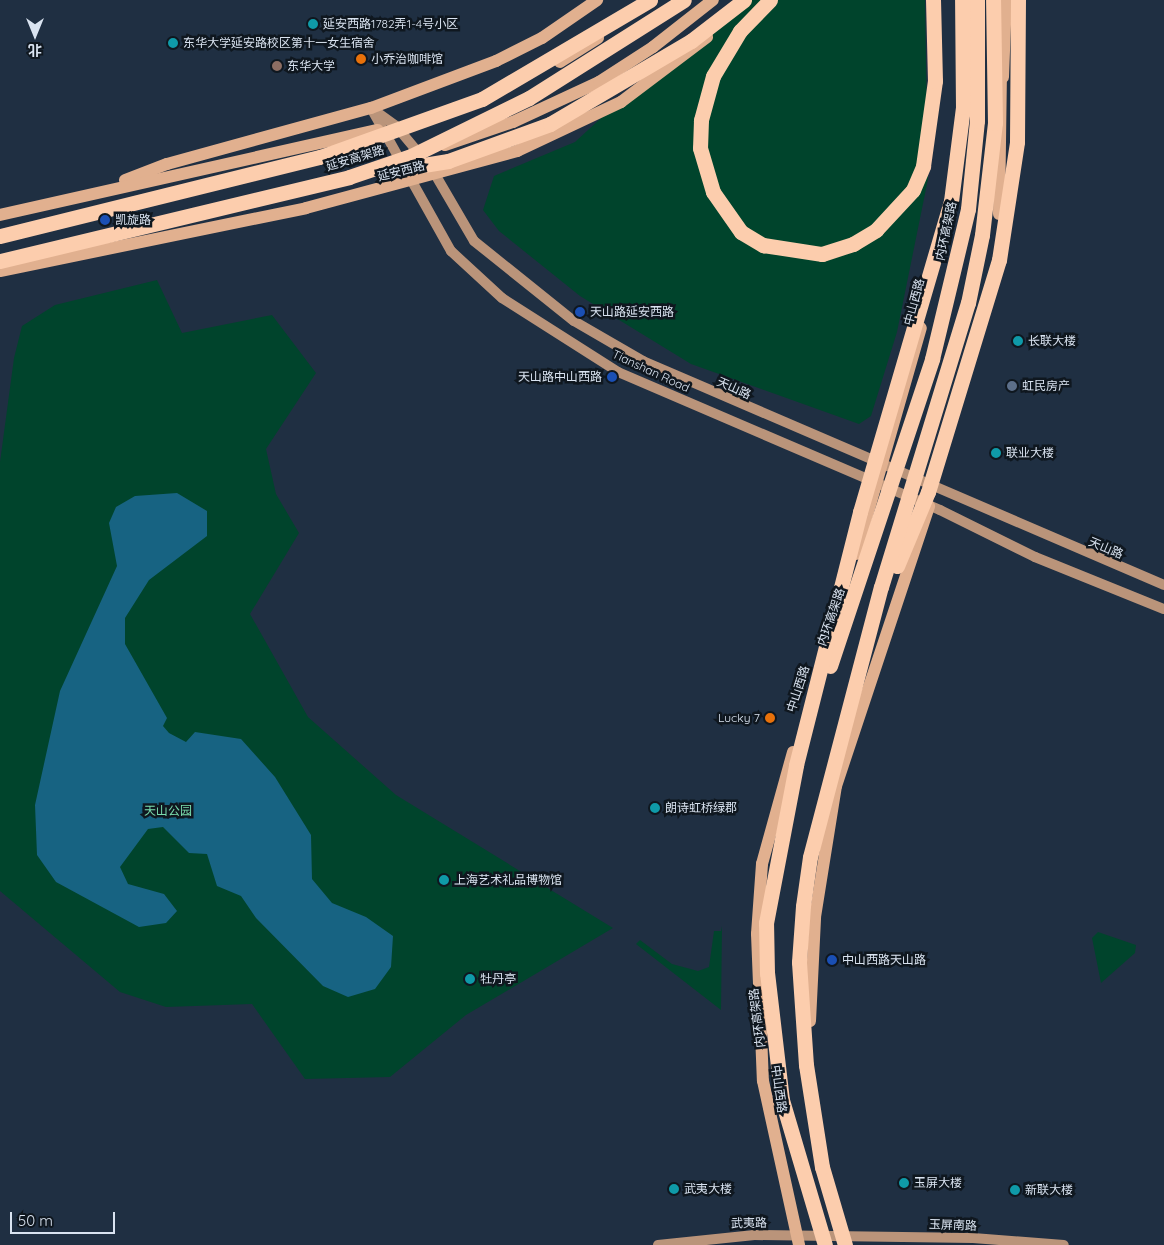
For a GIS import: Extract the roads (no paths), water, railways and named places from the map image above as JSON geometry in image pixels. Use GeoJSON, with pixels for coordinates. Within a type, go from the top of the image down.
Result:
{"type":"FeatureCollection","features":[{"type":"Feature","properties":{"kind":"highway","name":"延安高架路"},"geometry":{"type":"LineString","coordinates":[[0,236],[320,157],[482,99],[651,0]]}},
{"type":"Feature","properties":{"kind":"highway","name":"延安高架路"},"geometry":{"type":"LineString","coordinates":[[0,261],[349,177],[411,156],[529,98],[684,0]]}},
{"type":"Feature","properties":{"kind":"highway"},"geometry":{"type":"LineString","coordinates":[[770,0],[740,31],[713,76],[701,120],[702,155],[713,192],[741,232],[764,245],[822,254],[852,244],[876,230],[913,190],[920,174],[933,114],[933,0]]}},
{"type":"Feature","properties":{"kind":"highway"},"geometry":{"type":"LineString","coordinates":[[796,765],[860,512],[951,201],[963,107],[961,0]]}},
{"type":"Feature","properties":{"kind":"highway","name":"内环高架路"},"geometry":{"type":"LineString","coordinates":[[825,1245],[782,1100],[767,973],[772,873],[796,765],[935,350],[968,209],[978,121],[977,0]]}},
{"type":"Feature","properties":{"kind":"highway"},"geometry":{"type":"LineString","coordinates":[[878,611],[881,587],[968,304],[982,235],[995,123],[995,0]]}},
{"type":"Feature","properties":{"kind":"highway"},"geometry":{"type":"LineString","coordinates":[[844,1242],[822,1167],[806,1066],[799,962],[810,857],[878,611],[928,492],[999,260],[1017,142],[1018,0]]}},
{"type":"Feature","properties":{"kind":"highway"},"geometry":{"type":"LineString","coordinates":[[349,177],[448,161],[550,124],[691,41],[749,1]]}},
{"type":"Feature","properties":{"kind":"main road"},"geometry":{"type":"LineString","coordinates":[[95,192],[167,164],[371,108],[496,60],[542,38],[597,0]]}},
{"type":"Feature","properties":{"kind":"main road"},"geometry":{"type":"LineString","coordinates":[[0,215],[95,192],[396,126],[514,87],[581,49],[651,0]]}},
{"type":"Feature","properties":{"kind":"main road","name":"延安西路"},"geometry":{"type":"LineString","coordinates":[[69,255],[124,231],[400,161],[513,122],[599,82],[654,47],[713,0]]}},
{"type":"Feature","properties":{"kind":"main road","name":"中山西路"},"geometry":{"type":"LineString","coordinates":[[798,1240],[763,1081],[757,934],[762,864],[785,777],[884,467],[939,261],[954,183],[962,106],[961,0]]}},
{"type":"Feature","properties":{"kind":"main road"},"geometry":{"type":"LineString","coordinates":[[995,0],[1002,95]]}},
{"type":"Feature","properties":{"kind":"main road"},"geometry":{"type":"LineString","coordinates":[[844,1242],[811,1069],[809,991],[815,917],[836,786],[936,485],[988,285],[1001,199],[1002,95],[1006,0]]}},
{"type":"Feature","properties":{"kind":"main road","name":"延安西路"},"geometry":{"type":"LineString","coordinates":[[0,271],[412,183],[517,151],[574,126],[620,102],[709,35],[749,1]]}},
{"type":"Feature","properties":{"kind":"main road","name":"延安西路"},"geometry":{"type":"LineString","coordinates":[[654,47],[709,35]]}},
{"type":"Feature","properties":{"kind":"main road","name":"天山路"},"geometry":{"type":"LineString","coordinates":[[371,108],[396,126],[438,175],[474,240],[574,321],[643,361],[884,467],[936,485],[1164,585]]}},
{"type":"Feature","properties":{"kind":"main road","name":"Tianshan Road"},"geometry":{"type":"LineString","coordinates":[[371,108],[412,183],[452,250],[528,315],[618,372],[929,506]]}},
{"type":"Feature","properties":{"kind":"main road"},"geometry":{"type":"LineString","coordinates":[[929,506],[1035,557],[1164,608]]}},
{"type":"Feature","properties":{"kind":"main road","name":"武夷路"},"geometry":{"type":"LineString","coordinates":[[658,1245],[712,1237],[844,1242]]}},
{"type":"Feature","properties":{"kind":"main road","name":"玉屏南路"},"geometry":{"type":"LineString","coordinates":[[844,1242],[1064,1245]]}},
{"type":"Feature","properties":{"kind":"water"},"geometry":{"type":"Polygon","coordinates":[[[177,493],[207,511],[207,536],[149,580],[125,618],[125,644],[167,718],[163,726],[169,733],[186,742],[195,732],[241,739],[275,777],[311,835],[312,879],[332,903],[366,917],[393,936],[391,967],[375,989],[348,997],[323,986],[256,918],[241,896],[217,886],[207,854],[189,853],[163,827],[148,829],[120,867],[128,884],[164,894],[177,911],[166,923],[139,927],[56,882],[37,855],[35,805],[60,691],[117,566],[109,523],[116,507],[135,496],[177,493]]]}},
{"type":"Feature","properties":{"kind":"place","name":"延安西路1782弄1-4号小区"},"geometry":{"type":"Point","coordinates":[313,24]}},
{"type":"Feature","properties":{"kind":"place","name":"东华大学延安路校区第十一女生宿舍"},"geometry":{"type":"Point","coordinates":[173,43]}},
{"type":"Feature","properties":{"kind":"place","name":"小乔治咖啡馆"},"geometry":{"type":"Point","coordinates":[361,59]}},
{"type":"Feature","properties":{"kind":"place","name":"东华大学"},"geometry":{"type":"Point","coordinates":[277,66]}},
{"type":"Feature","properties":{"kind":"place","name":"凯旋路"},"geometry":{"type":"Point","coordinates":[105,220]}},
{"type":"Feature","properties":{"kind":"place","name":"天山路延安西路"},"geometry":{"type":"Point","coordinates":[580,312]}},
{"type":"Feature","properties":{"kind":"place","name":"长联大楼"},"geometry":{"type":"Point","coordinates":[1018,341]}},
{"type":"Feature","properties":{"kind":"place","name":"天山路中山西路"},"geometry":{"type":"Point","coordinates":[612,377]}},
{"type":"Feature","properties":{"kind":"place","name":"虹民房产"},"geometry":{"type":"Point","coordinates":[1012,386]}},
{"type":"Feature","properties":{"kind":"place","name":"联业大楼"},"geometry":{"type":"Point","coordinates":[996,453]}},
{"type":"Feature","properties":{"kind":"place","name":"Lucky 7"},"geometry":{"type":"Point","coordinates":[770,718]}},
{"type":"Feature","properties":{"kind":"place","name":"朗诗虹桥绿郡"},"geometry":{"type":"Point","coordinates":[655,808]}},
{"type":"Feature","properties":{"kind":"place","name":"上海艺术礼品博物馆"},"geometry":{"type":"Point","coordinates":[444,880]}},
{"type":"Feature","properties":{"kind":"place","name":"中山西路天山路"},"geometry":{"type":"Point","coordinates":[832,960]}},
{"type":"Feature","properties":{"kind":"place","name":"牡丹亭"},"geometry":{"type":"Point","coordinates":[470,979]}},
{"type":"Feature","properties":{"kind":"place","name":"玉屏大楼"},"geometry":{"type":"Point","coordinates":[904,1183]}},
{"type":"Feature","properties":{"kind":"place","name":"武夷大楼"},"geometry":{"type":"Point","coordinates":[674,1189]}},
{"type":"Feature","properties":{"kind":"place","name":"新联大楼"},"geometry":{"type":"Point","coordinates":[1015,1190]}},
{"type":"Feature","properties":{"kind":"park label","name":"天山公园"},"geometry":{"type":"Point","coordinates":[168,811]}}]}
